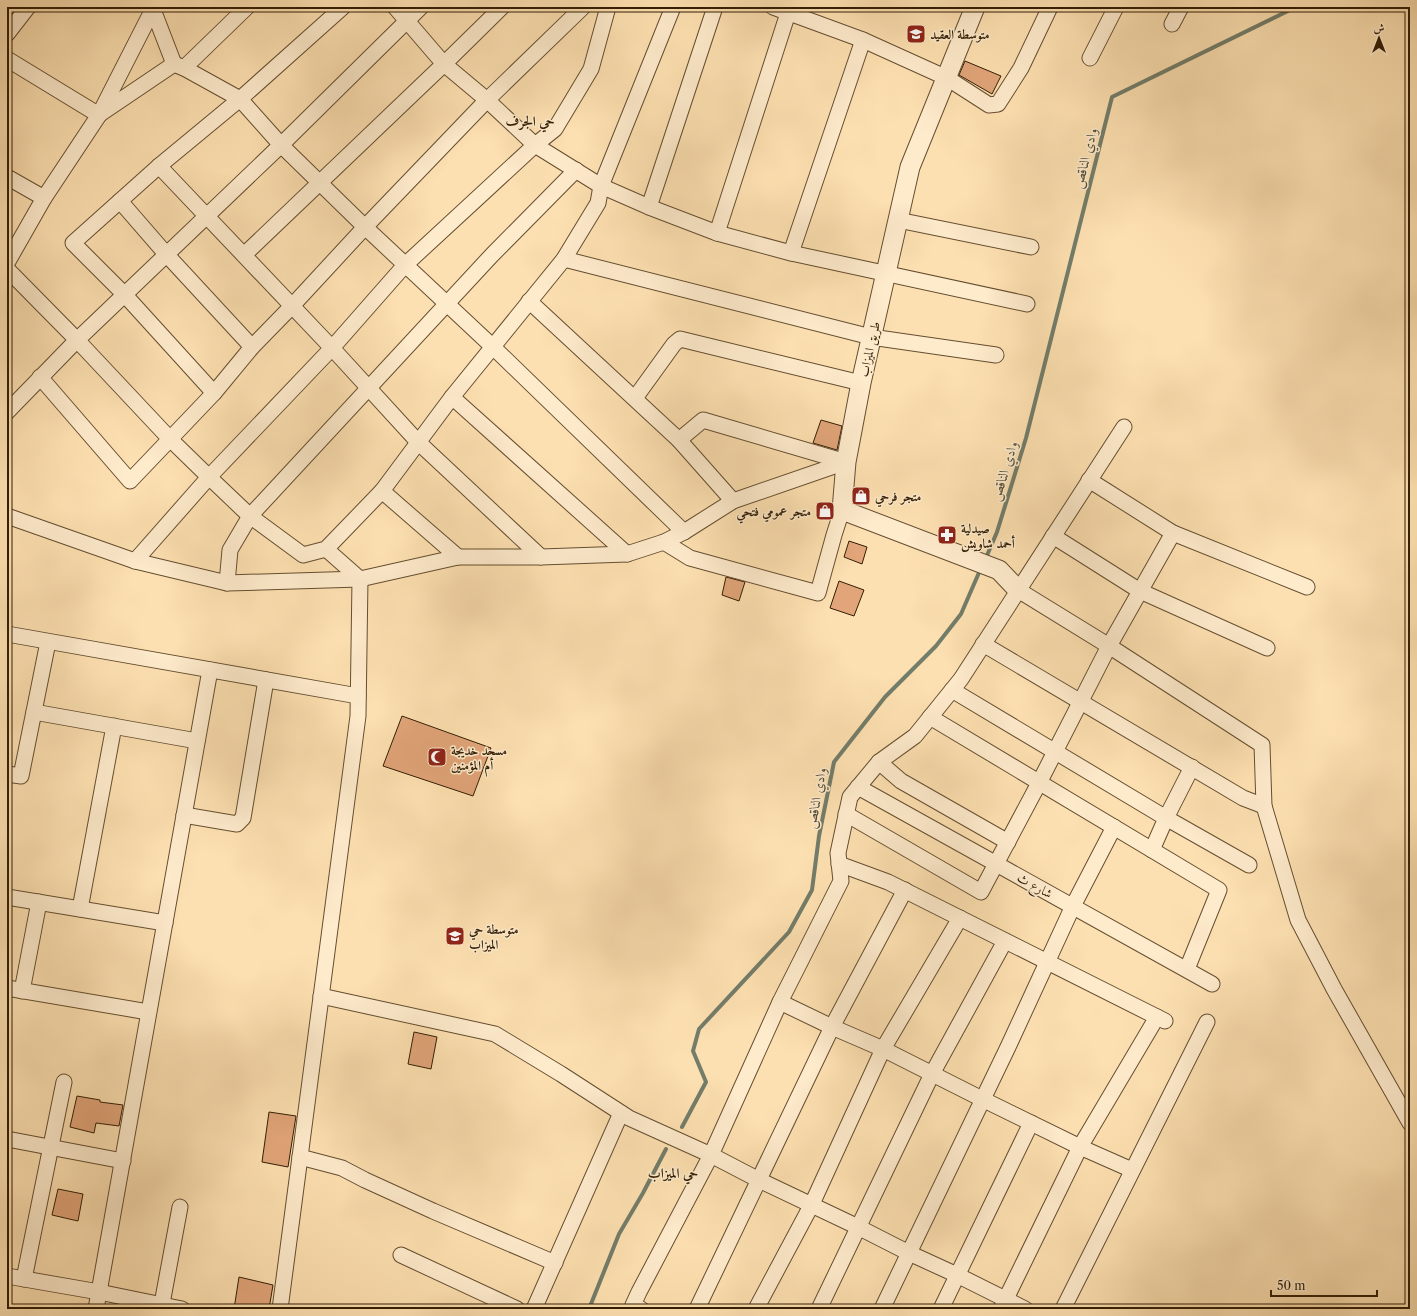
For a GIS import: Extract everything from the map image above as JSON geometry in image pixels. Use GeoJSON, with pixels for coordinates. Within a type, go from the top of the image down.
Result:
{"type":"FeatureCollection","features":[{"type":"Feature","properties":{"kind":"street"},"geometry":{"type":"LineString","coordinates":[[7,34],[28,7]]}},
{"type":"Feature","properties":{"kind":"street"},"geometry":{"type":"LineString","coordinates":[[99,115],[179,66],[247,7]]}},
{"type":"Feature","properties":{"kind":"street"},"geometry":{"type":"LineString","coordinates":[[214,393],[124,294],[73,243],[159,166],[240,99],[344,7]]}},
{"type":"Feature","properties":{"kind":"street"},"geometry":{"type":"LineString","coordinates":[[395,7],[444,64],[487,100],[535,145],[601,186],[649,207],[717,233],[791,253],[1027,304]]}},
{"type":"Feature","properties":{"kind":"street"},"geometry":{"type":"LineString","coordinates":[[7,412],[40,377],[124,294],[281,145],[421,7]]}},
{"type":"Feature","properties":{"kind":"street"},"geometry":{"type":"LineString","coordinates":[[244,255],[502,7]]}},
{"type":"Feature","properties":{"kind":"street"},"geometry":{"type":"LineString","coordinates":[[40,377],[130,481],[214,393],[252,347],[365,227],[487,100],[583,7]]}},
{"type":"Feature","properties":{"kind":"street"},"geometry":{"type":"LineString","coordinates":[[135,561],[209,477],[332,348],[405,265],[535,145],[555,129],[592,69],[608,7]]}},
{"type":"Feature","properties":{"kind":"street"},"geometry":{"type":"LineString","coordinates":[[7,269],[77,340],[170,439],[250,516],[303,555],[326,549],[382,491],[452,397],[564,259],[598,203],[601,186],[673,7]]}},
{"type":"Feature","properties":{"kind":"street"},"geometry":{"type":"LineString","coordinates":[[649,207],[716,7]]}},
{"type":"Feature","properties":{"kind":"street"},"geometry":{"type":"LineString","coordinates":[[773,7],[863,40],[947,78],[989,105],[998,104],[1021,68],[1050,7]]}},
{"type":"Feature","properties":{"kind":"street","name":"طريق الميزاب"},"geometry":{"type":"LineString","coordinates":[[842,510],[846,462],[861,383],[910,167],[975,7]]}},
{"type":"Feature","properties":{"kind":"street"},"geometry":{"type":"LineString","coordinates":[[1090,58],[1116,7]]}},
{"type":"Feature","properties":{"kind":"street"},"geometry":{"type":"LineString","coordinates":[[1172,24],[1181,7]]}},
{"type":"Feature","properties":{"kind":"street"},"geometry":{"type":"LineString","coordinates":[[152,8],[179,66],[240,99],[281,145],[365,227],[493,347],[684,532]]}},
{"type":"Feature","properties":{"kind":"street"},"geometry":{"type":"LineString","coordinates":[[7,263],[44,198],[99,115],[152,8]]}},
{"type":"Feature","properties":{"kind":"street"},"geometry":{"type":"LineString","coordinates":[[717,233],[788,13]]}},
{"type":"Feature","properties":{"kind":"street"},"geometry":{"type":"LineString","coordinates":[[791,253],[863,40]]}},
{"type":"Feature","properties":{"kind":"street"},"geometry":{"type":"LineString","coordinates":[[7,59],[99,115]]}},
{"type":"Feature","properties":{"kind":"street"},"geometry":{"type":"LineString","coordinates":[[159,166],[332,348],[418,442],[541,558]]}},
{"type":"Feature","properties":{"kind":"street"},"geometry":{"type":"LineString","coordinates":[[227,583],[230,550],[250,516],[492,256],[576,170]]}},
{"type":"Feature","properties":{"kind":"street"},"geometry":{"type":"LineString","coordinates":[[7,177],[44,198]]}},
{"type":"Feature","properties":{"kind":"street"},"geometry":{"type":"LineString","coordinates":[[120,201],[166,254],[252,347]]}},
{"type":"Feature","properties":{"kind":"street"},"geometry":{"type":"LineString","coordinates":[[898,220],[1031,247]]}},
{"type":"Feature","properties":{"kind":"street"},"geometry":{"type":"LineString","coordinates":[[564,259],[871,336],[996,355]]}},
{"type":"Feature","properties":{"kind":"street"},"geometry":{"type":"LineString","coordinates":[[529,301],[679,440],[733,501]]}},
{"type":"Feature","properties":{"kind":"street"},"geometry":{"type":"LineString","coordinates":[[635,398],[674,344],[680,339],[861,383]]}},
{"type":"Feature","properties":{"kind":"street"},"geometry":{"type":"LineString","coordinates":[[452,397],[627,554]]}},
{"type":"Feature","properties":{"kind":"street"},"geometry":{"type":"LineString","coordinates":[[679,440],[703,420],[846,462]]}},
{"type":"Feature","properties":{"kind":"street"},"geometry":{"type":"LineString","coordinates":[[635,1308],[639,1292],[711,1155],[780,1002],[841,880],[838,853],[850,797],[879,762],[914,736],[961,679],[1124,427]]}},
{"type":"Feature","properties":{"kind":"street"},"geometry":{"type":"LineString","coordinates":[[7,516],[135,561],[227,583],[360,578],[458,557],[541,558],[627,554],[664,542],[684,532],[733,501],[846,462]]}},
{"type":"Feature","properties":{"kind":"street"},"geometry":{"type":"LineString","coordinates":[[1089,480],[1173,533],[1307,587]]}},
{"type":"Feature","properties":{"kind":"street"},"geometry":{"type":"LineString","coordinates":[[382,491],[458,557]]}},
{"type":"Feature","properties":{"kind":"street"},"geometry":{"type":"LineString","coordinates":[[664,542],[690,558],[818,593],[842,510],[972,558],[999,570],[1018,590],[1109,646],[1262,745],[1264,806],[1298,920],[1334,990],[1410,1123]]}},
{"type":"Feature","properties":{"kind":"street"},"geometry":{"type":"LineString","coordinates":[[846,814],[981,892],[1109,646],[1173,533]]}},
{"type":"Feature","properties":{"kind":"street"},"geometry":{"type":"LineString","coordinates":[[1053,536],[1140,591],[1267,648]]}},
{"type":"Feature","properties":{"kind":"street"},"geometry":{"type":"LineString","coordinates":[[326,549],[360,578]]}},
{"type":"Feature","properties":{"kind":"street"},"geometry":{"type":"LineString","coordinates":[[280,1309],[358,716],[360,578]]}},
{"type":"Feature","properties":{"kind":"street"},"geometry":{"type":"LineString","coordinates":[[7,634],[358,696]]}},
{"type":"Feature","properties":{"kind":"street"},"geometry":{"type":"LineString","coordinates":[[7,774],[21,776],[48,642]]}},
{"type":"Feature","properties":{"kind":"street"},"geometry":{"type":"LineString","coordinates":[[983,644],[1243,798],[1264,806]]}},
{"type":"Feature","properties":{"kind":"street"},"geometry":{"type":"LineString","coordinates":[[96,1309],[210,670]]}},
{"type":"Feature","properties":{"kind":"street"},"geometry":{"type":"LineString","coordinates":[[184,815],[238,824],[243,818],[266,680]]}},
{"type":"Feature","properties":{"kind":"street"},"geometry":{"type":"LineString","coordinates":[[952,690],[1166,818],[1249,865]]}},
{"type":"Feature","properties":{"kind":"street"},"geometry":{"type":"LineString","coordinates":[[34,712],[197,741]]}},
{"type":"Feature","properties":{"kind":"street"},"geometry":{"type":"LineString","coordinates":[[930,718],[1219,890],[1187,969]]}},
{"type":"Feature","properties":{"kind":"street"},"geometry":{"type":"LineString","coordinates":[[80,909],[114,726]]}},
{"type":"Feature","properties":{"kind":"street"},"geometry":{"type":"LineString","coordinates":[[879,762],[901,781],[1008,842]]}},
{"type":"Feature","properties":{"kind":"street"},"geometry":{"type":"LineString","coordinates":[[1152,850],[1166,818],[1192,767]]}},
{"type":"Feature","properties":{"kind":"street","name":"شارع ث"},"geometry":{"type":"LineString","coordinates":[[858,787],[1212,984]]}},
{"type":"Feature","properties":{"kind":"street"},"geometry":{"type":"LineString","coordinates":[[882,1309],[1073,906],[1114,827]]}},
{"type":"Feature","properties":{"kind":"street"},"geometry":{"type":"LineString","coordinates":[[839,864],[888,882],[905,890],[1161,1019],[1080,1147],[1003,1304]]}},
{"type":"Feature","properties":{"kind":"street"},"geometry":{"type":"LineString","coordinates":[[697,1309],[832,1027],[905,890]]}},
{"type":"Feature","properties":{"kind":"street"},"geometry":{"type":"LineString","coordinates":[[7,897],[165,923]]}},
{"type":"Feature","properties":{"kind":"street"},"geometry":{"type":"LineString","coordinates":[[22,991],[38,902]]}},
{"type":"Feature","properties":{"kind":"street"},"geometry":{"type":"LineString","coordinates":[[756,1309],[812,1204],[883,1049],[960,918]]}},
{"type":"Feature","properties":{"kind":"street"},"geometry":{"type":"LineString","coordinates":[[819,1309],[932,1074],[1005,941]]}},
{"type":"Feature","properties":{"kind":"street"},"geometry":{"type":"LineString","coordinates":[[7,988],[148,1012]]}},
{"type":"Feature","properties":{"kind":"street"},"geometry":{"type":"LineString","coordinates":[[321,996],[495,1034],[629,1118],[711,1155],[759,1180],[812,1204],[909,1253],[957,1275],[1003,1304],[1025,1309]]}},
{"type":"Feature","properties":{"kind":"street"},"geometry":{"type":"LineString","coordinates":[[780,1002],[883,1049],[1080,1147],[1132,1170]]}},
{"type":"Feature","properties":{"kind":"street"},"geometry":{"type":"LineString","coordinates":[[1063,1309],[1207,1022]]}},
{"type":"Feature","properties":{"kind":"street"},"geometry":{"type":"LineString","coordinates":[[24,1279],[64,1082]]}},
{"type":"Feature","properties":{"kind":"street"},"geometry":{"type":"LineString","coordinates":[[534,1309],[621,1113]]}},
{"type":"Feature","properties":{"kind":"street"},"geometry":{"type":"LineString","coordinates":[[941,1309],[1031,1123]]}},
{"type":"Feature","properties":{"kind":"street"},"geometry":{"type":"LineString","coordinates":[[7,1139],[123,1161]]}},
{"type":"Feature","properties":{"kind":"street"},"geometry":{"type":"LineString","coordinates":[[300,1156],[342,1168],[433,1211],[555,1263]]}},
{"type":"Feature","properties":{"kind":"street"},"geometry":{"type":"LineString","coordinates":[[161,1307],[180,1207]]}},
{"type":"Feature","properties":{"kind":"street"},"geometry":{"type":"LineString","coordinates":[[401,1255],[517,1309]]}},
{"type":"Feature","properties":{"kind":"street"},"geometry":{"type":"LineString","coordinates":[[7,1276],[99,1292],[161,1307],[182,1309]]}},
{"type":"Feature","properties":{"kind":"building"},"geometry":{"type":"Polygon","coordinates":[[[965,61],[1001,76],[992,94],[959,75],[965,61]]]}},
{"type":"Feature","properties":{"kind":"building"},"geometry":{"type":"Polygon","coordinates":[[[821,420],[842,426],[837,450],[813,443],[821,420]]]}},
{"type":"Feature","properties":{"kind":"building"},"geometry":{"type":"Polygon","coordinates":[[[849,541],[867,547],[862,564],[844,557],[849,541]]]}},
{"type":"Feature","properties":{"kind":"building"},"geometry":{"type":"Polygon","coordinates":[[[726,577],[745,582],[739,601],[722,595],[726,577]]]}},
{"type":"Feature","properties":{"kind":"building"},"geometry":{"type":"Polygon","coordinates":[[[839,581],[864,590],[854,616],[830,608],[839,581]]]}},
{"type":"Feature","properties":{"kind":"building","name":"مسجد خديجة أم المؤمنين"},"geometry":{"type":"Polygon","coordinates":[[[402,716],[491,748],[473,796],[383,766],[402,716]]]}},
{"type":"Feature","properties":{"kind":"building"},"geometry":{"type":"Polygon","coordinates":[[[414,1032],[437,1037],[431,1069],[408,1064],[414,1032]]]}},
{"type":"Feature","properties":{"kind":"building"},"geometry":{"type":"Polygon","coordinates":[[[77,1096],[100,1100],[100,1102],[123,1105],[119,1126],[96,1123],[94,1133],[70,1127],[77,1096]]]}},
{"type":"Feature","properties":{"kind":"building"},"geometry":{"type":"Polygon","coordinates":[[[269,1112],[296,1116],[288,1167],[262,1162],[269,1112]]]}},
{"type":"Feature","properties":{"kind":"building"},"geometry":{"type":"Polygon","coordinates":[[[58,1189],[83,1194],[78,1221],[52,1215],[58,1189]]]}},
{"type":"Feature","properties":{"kind":"building"},"geometry":{"type":"Polygon","coordinates":[[[239,1277],[273,1285],[269,1309],[234,1309],[239,1277]]]}},
{"type":"Feature","properties":{"kind":"waterway","name":"وادي الناقص"},"geometry":{"type":"LineString","coordinates":[[985,560],[997,532],[1026,438],[1112,97],[1296,7]]}},
{"type":"Feature","properties":{"kind":"waterway","name":"وادي الناقص"},"geometry":{"type":"LineString","coordinates":[[682,1127],[706,1082],[693,1051],[699,1029],[789,932],[812,890],[819,836],[834,762],[885,697],[936,646],[961,614],[981,568]]}},
{"type":"Feature","properties":{"kind":"waterway"},"geometry":{"type":"LineString","coordinates":[[589,1309],[619,1234],[666,1149]]}},
{"type":"Feature","properties":{"kind":"place","name":"متوسطة العقيد"},"geometry":{"type":"Point","coordinates":[916,34]}},
{"type":"Feature","properties":{"kind":"place","name":"متجر فرحي"},"geometry":{"type":"Point","coordinates":[861,496]}},
{"type":"Feature","properties":{"kind":"place","name":"متجر عمومي فتحي"},"geometry":{"type":"Point","coordinates":[825,511]}},
{"type":"Feature","properties":{"kind":"place","name":"صيدلية أحمد شاويش"},"geometry":{"type":"Point","coordinates":[947,535]}},
{"type":"Feature","properties":{"kind":"place","name":"مسجد خديجة أم المؤمنين"},"geometry":{"type":"Point","coordinates":[437,757]}},
{"type":"Feature","properties":{"kind":"place","name":"متوسطة حي الميزاب"},"geometry":{"type":"Point","coordinates":[455,936]}},
{"type":"Feature","properties":{"kind":"district","name":"حي الجرف"},"geometry":{"type":"Point","coordinates":[530,121]}},
{"type":"Feature","properties":{"kind":"district","name":"حي الميزاب"},"geometry":{"type":"Point","coordinates":[673,1173]}}]}
